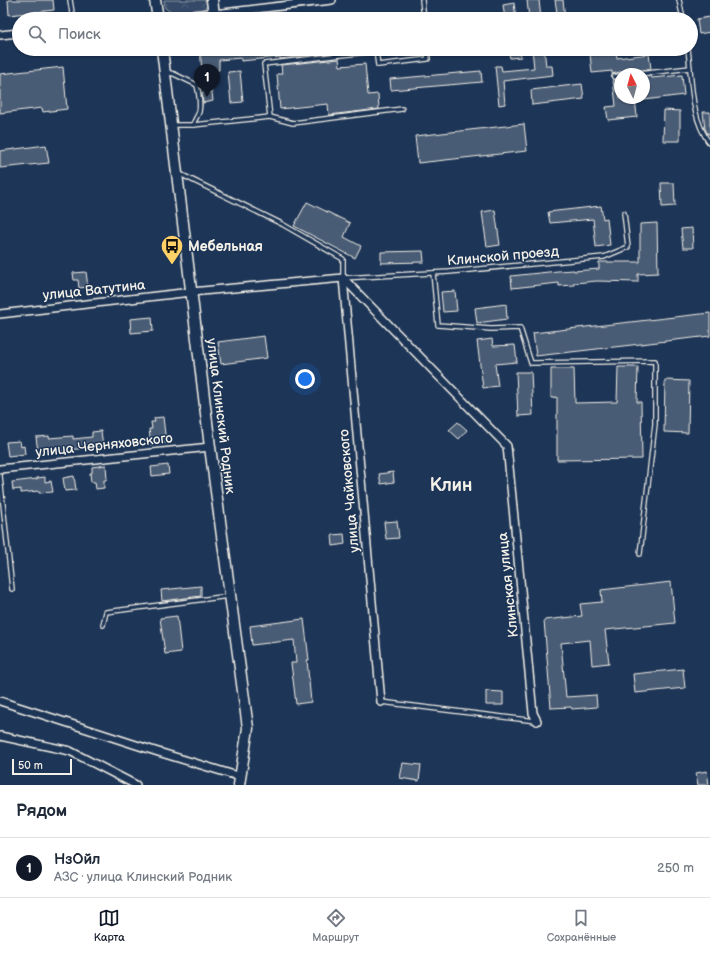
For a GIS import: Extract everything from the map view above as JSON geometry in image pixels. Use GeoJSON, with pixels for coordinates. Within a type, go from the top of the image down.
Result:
{"type":"FeatureCollection","features":[{"type":"Feature","properties":{"kind":"main road"},"geometry":{"type":"LineString","coordinates":[[155,0],[157,12]]}},
{"type":"Feature","properties":{"kind":"main road"},"geometry":{"type":"LineString","coordinates":[[212,0],[214,12]]}},
{"type":"Feature","properties":{"kind":"main road","name":"улица Клинский Родник"},"geometry":{"type":"LineString","coordinates":[[163,56],[210,447],[248,728],[242,782]]}},
{"type":"Feature","properties":{"kind":"street"},"geometry":{"type":"LineString","coordinates":[[231,12],[332,0]]}},
{"type":"Feature","properties":{"kind":"street"},"geometry":{"type":"LineString","coordinates":[[0,35],[12,34]]}},
{"type":"Feature","properties":{"kind":"street","name":"улица Ватутина"},"geometry":{"type":"LineString","coordinates":[[0,314],[191,292],[343,278]]}},
{"type":"Feature","properties":{"kind":"street","name":"Клинская улица"},"geometry":{"type":"LineString","coordinates":[[343,278],[507,446],[533,713],[538,721]]}},
{"type":"Feature","properties":{"kind":"street","name":"улица Чайковского"},"geometry":{"type":"LineString","coordinates":[[343,278],[381,702]]}},
{"type":"Feature","properties":{"kind":"street","name":"улица Черняховского"},"geometry":{"type":"LineString","coordinates":[[0,469],[210,447]]}},
{"type":"Feature","properties":{"kind":"street"},"geometry":{"type":"LineString","coordinates":[[0,701],[155,751],[242,782]]}},
{"type":"Feature","properties":{"kind":"street"},"geometry":{"type":"LineString","coordinates":[[0,736],[70,750],[136,785]]}},
{"type":"Feature","properties":{"kind":"lane"},"geometry":{"type":"LineString","coordinates":[[70,0],[72,12]]}},
{"type":"Feature","properties":{"kind":"lane"},"geometry":{"type":"LineString","coordinates":[[422,0],[423,12]]}},
{"type":"Feature","properties":{"kind":"lane"},"geometry":{"type":"LineString","coordinates":[[679,0],[682,12]]}},
{"type":"Feature","properties":{"kind":"lane"},"geometry":{"type":"LineString","coordinates":[[270,118],[264,64],[333,56]]}},
{"type":"Feature","properties":{"kind":"lane"},"geometry":{"type":"LineString","coordinates":[[377,56],[378,64],[428,59],[428,56]]}},
{"type":"Feature","properties":{"kind":"lane"},"geometry":{"type":"LineString","coordinates":[[689,56],[693,99],[698,122],[710,144]]}},
{"type":"Feature","properties":{"kind":"lane"},"geometry":{"type":"LineString","coordinates":[[650,73],[690,68]]}},
{"type":"Feature","properties":{"kind":"lane"},"geometry":{"type":"LineString","coordinates":[[165,72],[174,74],[197,85],[200,103],[198,114],[193,125]]}},
{"type":"Feature","properties":{"kind":"lane"},"geometry":{"type":"LineString","coordinates":[[171,125],[193,125],[270,118],[293,123],[402,109]]}},
{"type":"Feature","properties":{"kind":"lane"},"geometry":{"type":"LineString","coordinates":[[177,173],[282,224],[343,259],[343,278]]}},
{"type":"Feature","properties":{"kind":"lane","name":"Клинской проезд"},"geometry":{"type":"LineString","coordinates":[[343,278],[433,273],[604,257],[628,247],[624,213]]}},
{"type":"Feature","properties":{"kind":"lane"},"geometry":{"type":"LineString","coordinates":[[433,273],[438,325],[491,329],[520,328],[531,363],[655,361],[655,424],[640,554]]}},
{"type":"Feature","properties":{"kind":"lane"},"geometry":{"type":"LineString","coordinates":[[0,476],[12,589]]}},
{"type":"Feature","properties":{"kind":"lane"},"geometry":{"type":"LineString","coordinates":[[103,625],[106,612],[230,596]]}},
{"type":"Feature","properties":{"kind":"lane"},"geometry":{"type":"LineString","coordinates":[[381,702],[538,721]]}},
{"type":"Feature","properties":{"kind":"green space"},"geometry":{"type":"Polygon","coordinates":[[[164,0],[206,0],[207,5],[203,11],[193,12],[171,12],[165,8],[164,0]]]}},
{"type":"Feature","properties":{"kind":"building"},"geometry":{"type":"Polygon","coordinates":[[[8,0],[53,0],[54,10],[12,12],[12,15],[9,15],[8,0]]]}},
{"type":"Feature","properties":{"kind":"building"},"geometry":{"type":"Polygon","coordinates":[[[527,0],[539,0],[540,12],[528,12],[527,0]]]}},
{"type":"Feature","properties":{"kind":"building"},"geometry":{"type":"Polygon","coordinates":[[[555,0],[563,0],[564,12],[557,12],[555,0]]]}},
{"type":"Feature","properties":{"kind":"building"},"geometry":{"type":"Polygon","coordinates":[[[514,3],[515,12],[504,12],[503,5],[514,3]]]}},
{"type":"Feature","properties":{"kind":"building"},"geometry":{"type":"Polygon","coordinates":[[[710,17],[710,32],[699,34],[698,19],[710,17]]]}},
{"type":"Feature","properties":{"kind":"building"},"geometry":{"type":"Polygon","coordinates":[[[201,56],[305,56],[241,61],[241,58],[219,60],[219,70],[202,71],[201,56]]]}},
{"type":"Feature","properties":{"kind":"building"},"geometry":{"type":"Polygon","coordinates":[[[510,56],[521,56],[521,57],[510,58],[510,56]]]}},
{"type":"Feature","properties":{"kind":"building"},"geometry":{"type":"Polygon","coordinates":[[[533,56],[545,56],[546,66],[552,66],[553,75],[503,81],[505,104],[499,105],[495,66],[501,66],[502,71],[534,68],[533,56]]]}},
{"type":"Feature","properties":{"kind":"building"},"geometry":{"type":"Polygon","coordinates":[[[590,56],[617,56],[617,58],[649,56],[651,69],[614,68],[614,74],[612,74],[612,71],[592,73],[590,56]]]}},
{"type":"Feature","properties":{"kind":"building"},"geometry":{"type":"Polygon","coordinates":[[[339,59],[340,66],[365,64],[368,95],[378,94],[379,109],[329,115],[328,104],[280,109],[277,74],[282,74],[281,65],[339,59]]]}},
{"type":"Feature","properties":{"kind":"building"},"geometry":{"type":"Polygon","coordinates":[[[63,67],[67,109],[43,112],[42,108],[0,113],[0,74],[63,67]]]}},
{"type":"Feature","properties":{"kind":"building"},"geometry":{"type":"Polygon","coordinates":[[[240,71],[243,102],[231,103],[228,72],[240,71]]]}},
{"type":"Feature","properties":{"kind":"building"},"geometry":{"type":"Polygon","coordinates":[[[481,71],[482,82],[391,90],[390,79],[481,71]]]}},
{"type":"Feature","properties":{"kind":"building"},"geometry":{"type":"Polygon","coordinates":[[[682,75],[684,95],[650,99],[650,76],[652,78],[682,75]]]}},
{"type":"Feature","properties":{"kind":"building"},"geometry":{"type":"Polygon","coordinates":[[[582,84],[584,99],[532,105],[531,90],[582,84]]]}},
{"type":"Feature","properties":{"kind":"building"},"geometry":{"type":"Polygon","coordinates":[[[212,92],[213,101],[203,103],[202,93],[212,92]]]}},
{"type":"Feature","properties":{"kind":"building"},"geometry":{"type":"Polygon","coordinates":[[[616,104],[636,104],[637,117],[608,120],[606,107],[616,106],[616,104]]]}},
{"type":"Feature","properties":{"kind":"building"},"geometry":{"type":"Polygon","coordinates":[[[664,110],[680,111],[680,141],[663,141],[664,110]]]}},
{"type":"Feature","properties":{"kind":"building"},"geometry":{"type":"Polygon","coordinates":[[[703,112],[710,112],[710,134],[708,134],[705,129],[703,112]]]}},
{"type":"Feature","properties":{"kind":"building"},"geometry":{"type":"Polygon","coordinates":[[[524,124],[527,151],[418,163],[415,136],[524,124]]]}},
{"type":"Feature","properties":{"kind":"building"},"geometry":{"type":"Polygon","coordinates":[[[46,145],[49,163],[0,168],[0,151],[46,145]]]}},
{"type":"Feature","properties":{"kind":"building"},"geometry":{"type":"Polygon","coordinates":[[[661,183],[674,183],[675,206],[662,207],[661,183]]]}},
{"type":"Feature","properties":{"kind":"building"},"geometry":{"type":"Polygon","coordinates":[[[307,202],[350,223],[344,237],[361,246],[355,258],[294,226],[307,202]]]}},
{"type":"Feature","properties":{"kind":"building"},"geometry":{"type":"Polygon","coordinates":[[[601,206],[603,219],[607,218],[610,245],[596,247],[593,219],[550,223],[548,212],[601,206]]]}},
{"type":"Feature","properties":{"kind":"building"},"geometry":{"type":"Polygon","coordinates":[[[495,210],[500,245],[487,247],[482,212],[495,210]]]}},
{"type":"Feature","properties":{"kind":"building"},"geometry":{"type":"Polygon","coordinates":[[[657,223],[658,273],[638,274],[638,282],[597,281],[574,283],[574,285],[559,286],[559,283],[512,288],[511,276],[558,271],[599,269],[599,262],[640,262],[640,224],[657,223]]]}},
{"type":"Feature","properties":{"kind":"building"},"geometry":{"type":"Polygon","coordinates":[[[692,228],[693,248],[683,248],[681,229],[692,228]]]}},
{"type":"Feature","properties":{"kind":"building"},"geometry":{"type":"Polygon","coordinates":[[[423,251],[424,262],[381,263],[381,252],[423,251]]]}},
{"type":"Feature","properties":{"kind":"building"},"geometry":{"type":"Polygon","coordinates":[[[86,272],[88,287],[79,288],[78,280],[74,280],[73,273],[86,272]]]}},
{"type":"Feature","properties":{"kind":"building"},"geometry":{"type":"Polygon","coordinates":[[[455,291],[457,311],[443,312],[441,292],[455,291]]]}},
{"type":"Feature","properties":{"kind":"building"},"geometry":{"type":"Polygon","coordinates":[[[506,304],[507,319],[477,323],[475,308],[506,304]]]}},
{"type":"Feature","properties":{"kind":"building"},"geometry":{"type":"Polygon","coordinates":[[[710,313],[710,336],[536,356],[533,333],[710,313]]]}},
{"type":"Feature","properties":{"kind":"building"},"geometry":{"type":"Polygon","coordinates":[[[152,317],[153,331],[131,333],[130,319],[152,317]]]}},
{"type":"Feature","properties":{"kind":"building"},"geometry":{"type":"Polygon","coordinates":[[[264,336],[267,358],[221,364],[218,342],[264,336]]]}},
{"type":"Feature","properties":{"kind":"building"},"geometry":{"type":"Polygon","coordinates":[[[492,339],[493,346],[515,345],[517,362],[495,364],[498,386],[483,388],[477,341],[492,339]]]}},
{"type":"Feature","properties":{"kind":"building"},"geometry":{"type":"Polygon","coordinates":[[[618,367],[638,367],[637,402],[641,402],[642,459],[557,460],[557,397],[551,398],[551,369],[574,369],[575,403],[617,402],[618,367]]]}},
{"type":"Feature","properties":{"kind":"building"},"geometry":{"type":"Polygon","coordinates":[[[516,372],[531,372],[533,415],[518,416],[516,372]]]}},
{"type":"Feature","properties":{"kind":"building"},"geometry":{"type":"Polygon","coordinates":[[[665,380],[689,381],[688,433],[664,432],[665,380]]]}},
{"type":"Feature","properties":{"kind":"building"},"geometry":{"type":"Polygon","coordinates":[[[163,417],[166,443],[151,445],[149,429],[152,429],[151,422],[155,422],[154,418],[163,417]]]}},
{"type":"Feature","properties":{"kind":"building"},"geometry":{"type":"Polygon","coordinates":[[[458,422],[467,430],[459,439],[449,430],[458,422]]]}},
{"type":"Feature","properties":{"kind":"building"},"geometry":{"type":"Polygon","coordinates":[[[101,431],[103,446],[38,452],[36,437],[49,436],[49,438],[73,436],[73,439],[92,437],[92,432],[101,431]]]}},
{"type":"Feature","properties":{"kind":"building"},"geometry":{"type":"Polygon","coordinates":[[[20,441],[21,447],[24,446],[25,454],[8,456],[6,442],[20,441]]]}},
{"type":"Feature","properties":{"kind":"building"},"geometry":{"type":"Polygon","coordinates":[[[106,465],[107,480],[104,480],[104,488],[96,489],[95,482],[91,482],[90,473],[92,473],[92,467],[106,465]]]}},
{"type":"Feature","properties":{"kind":"building"},"geometry":{"type":"Polygon","coordinates":[[[168,465],[169,474],[152,476],[151,467],[168,465]]]}},
{"type":"Feature","properties":{"kind":"building"},"geometry":{"type":"Polygon","coordinates":[[[393,472],[394,482],[381,484],[379,474],[393,472]]]}},
{"type":"Feature","properties":{"kind":"building"},"geometry":{"type":"Polygon","coordinates":[[[74,476],[76,490],[65,491],[63,478],[74,476]]]}},
{"type":"Feature","properties":{"kind":"building"},"geometry":{"type":"Polygon","coordinates":[[[45,477],[45,482],[51,481],[53,492],[39,493],[39,491],[21,493],[21,489],[13,490],[12,482],[45,477]]]}},
{"type":"Feature","properties":{"kind":"building"},"geometry":{"type":"Polygon","coordinates":[[[397,521],[399,538],[386,539],[384,522],[397,521]]]}},
{"type":"Feature","properties":{"kind":"building"},"geometry":{"type":"Polygon","coordinates":[[[344,534],[345,544],[333,546],[332,535],[344,534]]]}},
{"type":"Feature","properties":{"kind":"building"},"geometry":{"type":"Polygon","coordinates":[[[671,582],[675,623],[605,630],[609,663],[592,665],[590,640],[561,643],[566,697],[596,695],[597,707],[572,709],[571,707],[551,708],[544,620],[582,616],[580,604],[602,602],[601,590],[671,582]]]}},
{"type":"Feature","properties":{"kind":"building"},"geometry":{"type":"Polygon","coordinates":[[[201,586],[201,596],[162,601],[161,590],[201,586]]]}},
{"type":"Feature","properties":{"kind":"building"},"geometry":{"type":"Polygon","coordinates":[[[177,616],[181,652],[165,654],[160,618],[177,616]]]}},
{"type":"Feature","properties":{"kind":"building"},"geometry":{"type":"Polygon","coordinates":[[[304,619],[309,660],[307,660],[311,702],[296,704],[291,663],[296,663],[294,640],[252,645],[250,626],[304,619]]]}},
{"type":"Feature","properties":{"kind":"building"},"geometry":{"type":"Polygon","coordinates":[[[683,669],[685,688],[635,693],[633,674],[683,669]]]}},
{"type":"Feature","properties":{"kind":"building"},"geometry":{"type":"Polygon","coordinates":[[[486,691],[503,692],[503,705],[486,705],[486,691]]]}},
{"type":"Feature","properties":{"kind":"building"},"geometry":{"type":"Polygon","coordinates":[[[403,763],[421,765],[419,781],[400,778],[403,763]]]}},
{"type":"Feature","properties":{"kind":"building"},"geometry":{"type":"Polygon","coordinates":[[[707,771],[709,785],[698,785],[696,773],[707,771]]]}},
{"type":"Feature","properties":{"kind":"place","name":"НзОйл"},"geometry":{"type":"Point","coordinates":[207,97]}},
{"type":"Feature","properties":{"kind":"place","name":"Мебельная"},"geometry":{"type":"Point","coordinates":[172,266]}},
{"type":"Feature","properties":{"kind":"district","name":"Клин"},"geometry":{"type":"Point","coordinates":[451,485]}}]}
